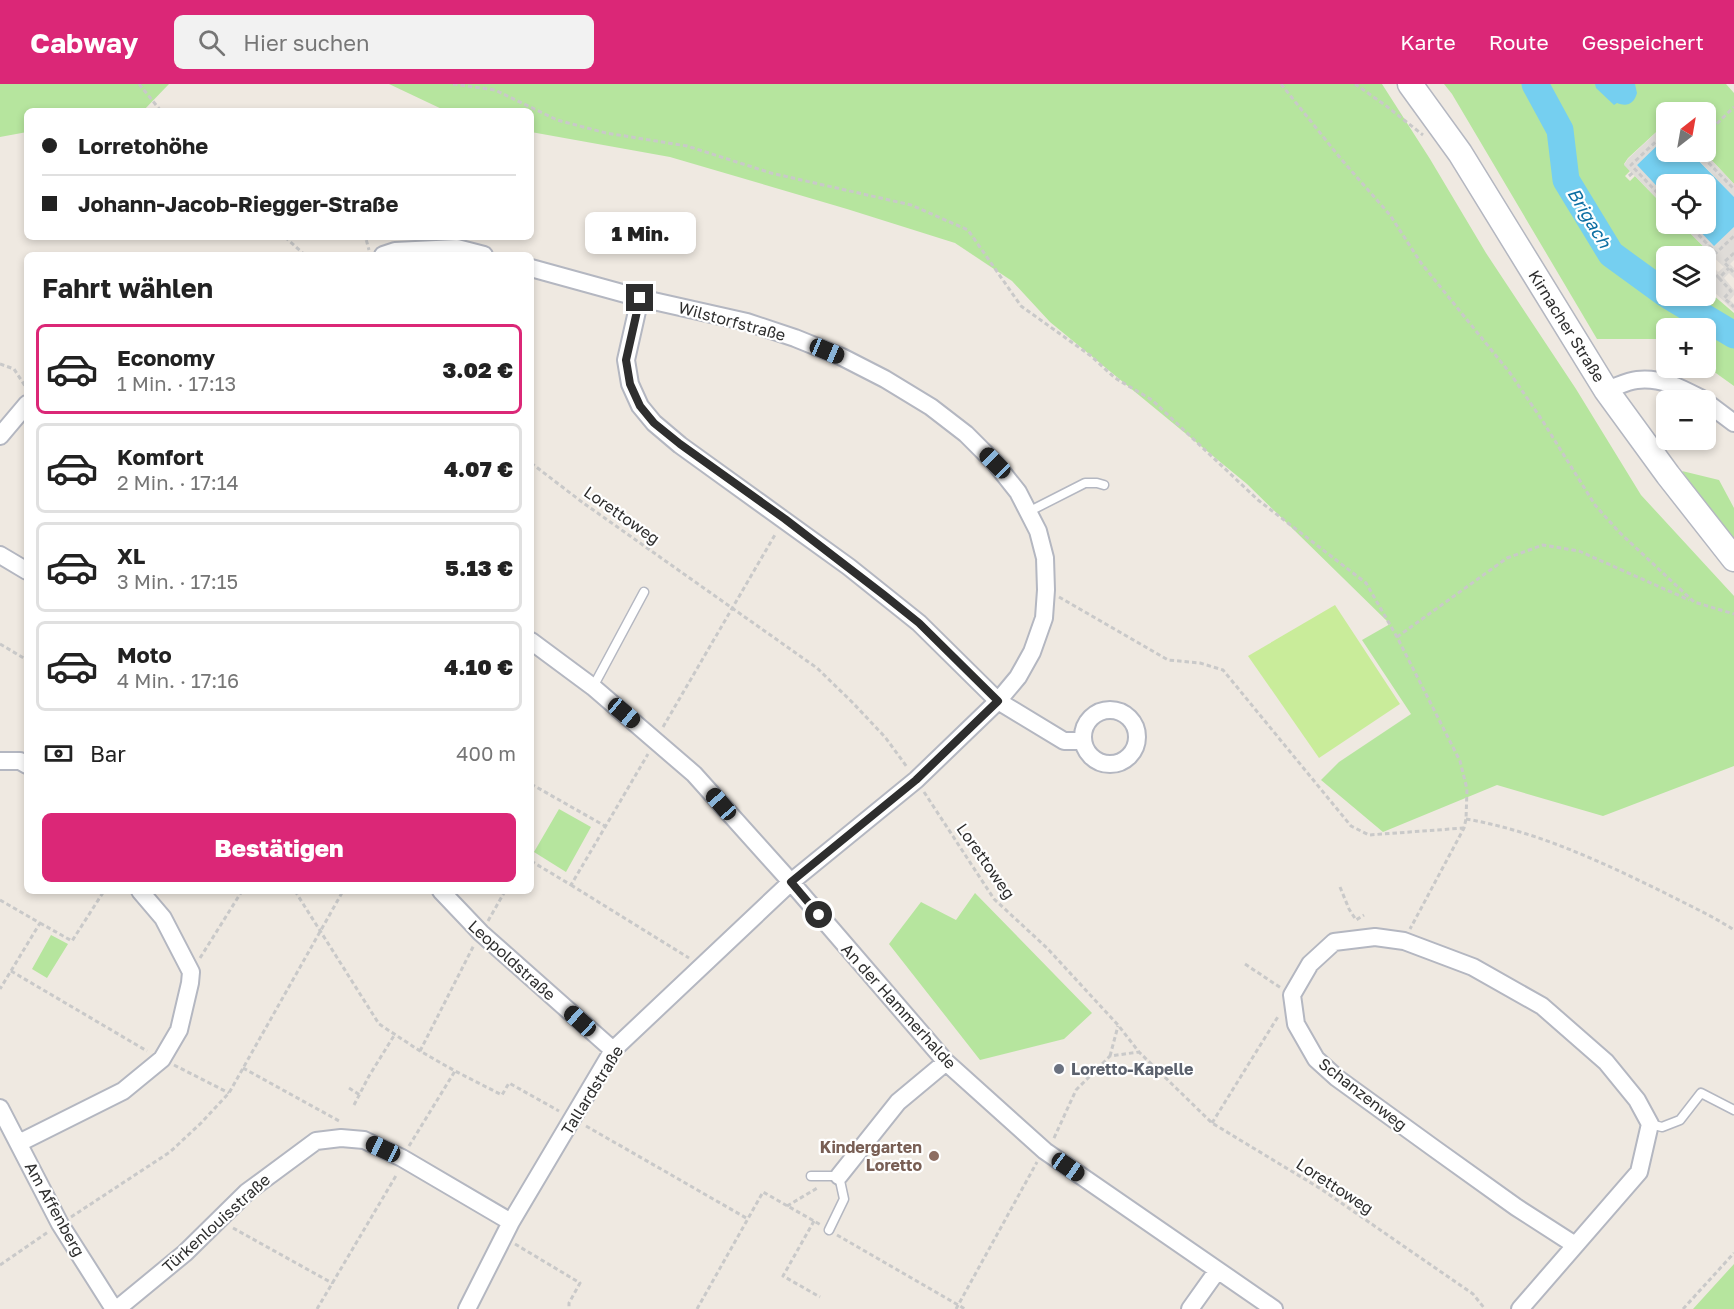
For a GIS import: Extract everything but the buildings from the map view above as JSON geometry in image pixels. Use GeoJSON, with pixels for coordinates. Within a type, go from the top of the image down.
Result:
{"type":"FeatureCollection","features":[{"type":"Feature","properties":{"kind":"main road","name":"Kirnacher Straße"},"geometry":{"type":"LineString","coordinates":[[1410,84],[1460,153],[1606,390],[1668,475],[1734,559]]}},
{"type":"Feature","properties":{"kind":"street"},"geometry":{"type":"LineString","coordinates":[[392,252],[457,248],[472,252]]}},
{"type":"Feature","properties":{"kind":"street","name":"Wilstorfstraße"},"geometry":{"type":"LineString","coordinates":[[534,269],[640,298],[747,322],[842,357],[885,379],[931,407],[966,434],[995,463],[1018,492],[1038,531],[1046,558],[1044,618],[1032,652],[1018,677],[998,701],[916,780],[791,882]]}},
{"type":"Feature","properties":{"kind":"street"},"geometry":{"type":"LineString","coordinates":[[640,298],[626,360],[630,384],[640,406],[654,423],[849,567],[919,623],[998,701],[1064,741],[1082,741]]}},
{"type":"Feature","properties":{"kind":"street"},"geometry":{"type":"LineString","coordinates":[[1606,390],[1636,380],[1658,380],[1686,390]]}},
{"type":"Feature","properties":{"kind":"street"},"geometry":{"type":"LineString","coordinates":[[0,436],[24,408]]}},
{"type":"Feature","properties":{"kind":"street"},"geometry":{"type":"LineString","coordinates":[[1716,409],[1734,423]]}},
{"type":"Feature","properties":{"kind":"street"},"geometry":{"type":"LineString","coordinates":[[0,555],[24,569]]}},
{"type":"Feature","properties":{"kind":"street","name":"An der Hammerhalde"},"geometry":{"type":"LineString","coordinates":[[534,643],[592,687],[694,774],[791,882],[946,1062],[1045,1151],[1274,1309]]}},
{"type":"Feature","properties":{"kind":"street"},"geometry":{"type":"LineString","coordinates":[[0,761],[20,761],[24,763]]}},
{"type":"Feature","properties":{"kind":"street","name":"Tallardstraße"},"geometry":{"type":"LineString","coordinates":[[467,1309],[511,1222],[613,1050],[791,882]]}},
{"type":"Feature","properties":{"kind":"street"},"geometry":{"type":"LineString","coordinates":[[20,1143],[123,1091],[162,1059],[180,1030],[191,972],[163,918],[143,894]]}},
{"type":"Feature","properties":{"kind":"street","name":"Leopoldstraße"},"geometry":{"type":"LineString","coordinates":[[444,894],[481,933],[613,1050]]}},
{"type":"Feature","properties":{"kind":"street"},"geometry":{"type":"LineString","coordinates":[[1292,995],[1310,964],[1334,942],[1375,937],[1404,941],[1473,967],[1542,1006],[1606,1062],[1637,1100],[1650,1124],[1639,1172],[1520,1309]]}},
{"type":"Feature","properties":{"kind":"street","name":"Schanzenweg"},"geometry":{"type":"LineString","coordinates":[[1292,995],[1296,1024],[1316,1059],[1337,1078],[1516,1207],[1575,1245]]}},
{"type":"Feature","properties":{"kind":"street"},"geometry":{"type":"LineString","coordinates":[[839,1176],[898,1102],[946,1062]]}},
{"type":"Feature","properties":{"kind":"street","name":"Am Affenberg"},"geometry":{"type":"LineString","coordinates":[[0,1108],[60,1224],[116,1309]]}},
{"type":"Feature","properties":{"kind":"street","name":"Türkenlouisstraße"},"geometry":{"type":"LineString","coordinates":[[116,1309],[185,1253],[247,1192],[316,1141],[341,1138],[364,1140],[402,1158],[511,1222]]}},
{"type":"Feature","properties":{"kind":"street"},"geometry":{"type":"LineString","coordinates":[[1190,1309],[1217,1271]]}},
{"type":"Feature","properties":{"kind":"lane"},"geometry":{"type":"LineString","coordinates":[[1029,512],[1085,483],[1104,485]]}},
{"type":"Feature","properties":{"kind":"lane"},"geometry":{"type":"LineString","coordinates":[[592,687],[644,592]]}},
{"type":"Feature","properties":{"kind":"lane"},"geometry":{"type":"LineString","coordinates":[[1650,1124],[1662,1127],[1680,1120],[1701,1093],[1734,1110]]}},
{"type":"Feature","properties":{"kind":"lane"},"geometry":{"type":"LineString","coordinates":[[811,1176],[839,1176],[844,1199],[829,1230]]}},
{"type":"Feature","properties":{"kind":"path"},"geometry":{"type":"LineString","coordinates":[[139,84],[159,108]]}},
{"type":"Feature","properties":{"kind":"path"},"geometry":{"type":"LineString","coordinates":[[453,84],[495,90],[532,108]]}},
{"type":"Feature","properties":{"kind":"path"},"geometry":{"type":"LineString","coordinates":[[1281,84],[1341,159],[1390,215],[1421,263],[1510,373],[1595,506],[1619,532],[1694,602]]}},
{"type":"Feature","properties":{"kind":"path"},"geometry":{"type":"LineString","coordinates":[[1355,84],[1428,138]]}},
{"type":"Feature","properties":{"kind":"path"},"geometry":{"type":"LineString","coordinates":[[1716,124],[1734,107]]}},
{"type":"Feature","properties":{"kind":"path"},"geometry":{"type":"LineString","coordinates":[[534,109],[557,120],[606,133],[687,146],[771,173],[911,205],[968,230],[1021,306],[1091,356],[1115,378],[1152,400],[1258,500],[1366,583],[1460,761],[1467,789],[1464,828],[1404,941]]}},
{"type":"Feature","properties":{"kind":"path"},"geometry":{"type":"LineString","coordinates":[[1656,141],[1631,165],[1656,191]]}},
{"type":"Feature","properties":{"kind":"path"},"geometry":{"type":"LineString","coordinates":[[1708,162],[1734,189]]}},
{"type":"Feature","properties":{"kind":"path"},"geometry":{"type":"LineString","coordinates":[[1629,176],[1636,170]]}},
{"type":"Feature","properties":{"kind":"path"},"geometry":{"type":"LineString","coordinates":[[1698,234],[1716,253],[1734,236]]}},
{"type":"Feature","properties":{"kind":"path"},"geometry":{"type":"LineString","coordinates":[[288,240],[301,252]]}},
{"type":"Feature","properties":{"kind":"path"},"geometry":{"type":"LineString","coordinates":[[1734,253],[1724,262],[1734,273]]}},
{"type":"Feature","properties":{"kind":"path"},"geometry":{"type":"LineString","coordinates":[[1719,278],[1729,268]]}},
{"type":"Feature","properties":{"kind":"path"},"geometry":{"type":"LineString","coordinates":[[1716,275],[1731,291],[1724,298],[1734,307]]}},
{"type":"Feature","properties":{"kind":"path"},"geometry":{"type":"LineString","coordinates":[[0,364],[14,369],[24,384]]}},
{"type":"Feature","properties":{"kind":"path","name":"Lorettoweg"},"geometry":{"type":"LineString","coordinates":[[534,466],[817,668],[885,738],[916,780],[994,898],[1047,948],[1118,1025],[1139,1052],[1212,1123],[1321,1189],[1473,1293],[1485,1309]]}},
{"type":"Feature","properties":{"kind":"path"},"geometry":{"type":"LineString","coordinates":[[571,885],[785,519]]}},
{"type":"Feature","properties":{"kind":"path"},"geometry":{"type":"LineString","coordinates":[[1396,637],[1507,558],[1544,545],[1579,551],[1694,602],[1734,614]]}},
{"type":"Feature","properties":{"kind":"path"},"geometry":{"type":"LineString","coordinates":[[1046,590],[1168,660],[1200,663],[1223,670],[1351,826],[1369,835],[1464,828]]}},
{"type":"Feature","properties":{"kind":"path"},"geometry":{"type":"LineString","coordinates":[[0,644],[24,658]]}},
{"type":"Feature","properties":{"kind":"path"},"geometry":{"type":"LineString","coordinates":[[534,786],[604,826]]}},
{"type":"Feature","properties":{"kind":"path"},"geometry":{"type":"LineString","coordinates":[[1466,819],[1510,829],[1582,854],[1651,886],[1734,930]]}},
{"type":"Feature","properties":{"kind":"path"},"geometry":{"type":"LineString","coordinates":[[534,863],[702,966]]}},
{"type":"Feature","properties":{"kind":"path"},"geometry":{"type":"LineString","coordinates":[[1340,887],[1356,920],[1364,915]]}},
{"type":"Feature","properties":{"kind":"path"},"geometry":{"type":"LineString","coordinates":[[0,900],[72,942],[102,894]]}},
{"type":"Feature","properties":{"kind":"path"},"geometry":{"type":"LineString","coordinates":[[191,972],[240,894]]}},
{"type":"Feature","properties":{"kind":"path"},"geometry":{"type":"LineString","coordinates":[[297,894],[380,1024],[420,1051],[502,1095],[509,1083],[748,1219]]}},
{"type":"Feature","properties":{"kind":"path"},"geometry":{"type":"LineString","coordinates":[[72,1216],[170,1152],[229,1093],[341,894]]}},
{"type":"Feature","properties":{"kind":"path"},"geometry":{"type":"LineString","coordinates":[[420,1051],[503,894]]}},
{"type":"Feature","properties":{"kind":"path"},"geometry":{"type":"LineString","coordinates":[[0,989],[40,923]]}},
{"type":"Feature","properties":{"kind":"path"},"geometry":{"type":"LineString","coordinates":[[1212,1123],[1292,995],[1245,964]]}},
{"type":"Feature","properties":{"kind":"path"},"geometry":{"type":"LineString","coordinates":[[11,971],[162,1059],[229,1093]]}},
{"type":"Feature","properties":{"kind":"path"},"geometry":{"type":"LineString","coordinates":[[1053,1141],[1076,1090],[1110,1056],[1118,1025]]}},
{"type":"Feature","properties":{"kind":"path"},"geometry":{"type":"LineString","coordinates":[[354,1105],[395,1034]]}},
{"type":"Feature","properties":{"kind":"path"},"geometry":{"type":"LineString","coordinates":[[1110,1056],[1139,1052]]}},
{"type":"Feature","properties":{"kind":"path"},"geometry":{"type":"LineString","coordinates":[[243,1068],[341,1122],[341,1138]]}},
{"type":"Feature","properties":{"kind":"path"},"geometry":{"type":"LineString","coordinates":[[317,1309],[400,1169],[402,1158],[455,1071]]}},
{"type":"Feature","properties":{"kind":"path"},"geometry":{"type":"LineString","coordinates":[[349,1088],[360,1095]]}},
{"type":"Feature","properties":{"kind":"path"},"geometry":{"type":"LineString","coordinates":[[958,1307],[1039,1158]]}},
{"type":"Feature","properties":{"kind":"path"},"geometry":{"type":"LineString","coordinates":[[787,1206],[839,1176]]}},
{"type":"Feature","properties":{"kind":"path"},"geometry":{"type":"LineString","coordinates":[[697,1309],[764,1192],[965,1309]]}},
{"type":"Feature","properties":{"kind":"path"},"geometry":{"type":"LineString","coordinates":[[218,1220],[332,1283]]}},
{"type":"Feature","properties":{"kind":"path"},"geometry":{"type":"LineString","coordinates":[[814,1221],[783,1276],[820,1297]]}},
{"type":"Feature","properties":{"kind":"path"},"geometry":{"type":"LineString","coordinates":[[0,1264],[50,1231]]}},
{"type":"Feature","properties":{"kind":"path"},"geometry":{"type":"LineString","coordinates":[[503,1238],[580,1282],[568,1303],[570,1309]]}},
{"type":"Feature","properties":{"kind":"path"},"geometry":{"type":"LineString","coordinates":[[1683,1309],[1734,1253]]}},
{"type":"Feature","properties":{"kind":"green space"},"geometry":{"type":"Polygon","coordinates":[[[0,84],[169,84],[146,108],[24,108],[24,133],[0,137],[0,84]]]}},
{"type":"Feature","properties":{"kind":"green space"},"geometry":{"type":"Polygon","coordinates":[[[389,84],[1382,84],[1486,253],[1576,389],[1641,495],[1734,596],[1734,766],[1603,816],[1497,785],[1383,832],[1321,780],[1339,762],[1411,714],[1362,640],[1390,624],[1247,484],[1050,322],[1012,281],[955,243],[847,209],[670,157],[534,133],[534,108],[440,108],[389,84]]]}},
{"type":"Feature","properties":{"kind":"green space"},"geometry":{"type":"Polygon","coordinates":[[[1444,84],[1726,84],[1734,93],[1734,184],[1713,162],[1716,162],[1716,102],[1656,102],[1656,132],[1624,164],[1630,171],[1625,176],[1630,181],[1635,176],[1656,198],[1656,234],[1691,234],[1703,246],[1656,246],[1656,306],[1716,306],[1716,298],[1734,313],[1734,386],[1716,373],[1716,318],[1656,318],[1656,339],[1597,339],[1444,84]]]}},
{"type":"Feature","properties":{"kind":"green space"},"geometry":{"type":"Polygon","coordinates":[[[1682,471],[1719,480],[1734,508],[1734,545],[1682,471]]]}},
{"type":"Feature","properties":{"kind":"green space"},"geometry":{"type":"Polygon","coordinates":[[[1335,605],[1400,704],[1319,758],[1248,656],[1335,605]]]}},
{"type":"Feature","properties":{"kind":"green space"},"geometry":{"type":"Polygon","coordinates":[[[559,809],[591,827],[566,872],[534,852],[559,809]]]}},
{"type":"Feature","properties":{"kind":"green space"},"geometry":{"type":"Polygon","coordinates":[[[975,893],[1092,1013],[1064,1039],[980,1060],[889,944],[921,902],[956,920],[975,893]]]}},
{"type":"Feature","properties":{"kind":"green space"},"geometry":{"type":"Polygon","coordinates":[[[51,935],[68,944],[47,978],[32,969],[51,935]]]}},
{"type":"Feature","properties":{"kind":"green space"},"geometry":{"type":"Polygon","coordinates":[[[1734,1264],[1734,1309],[1693,1309],[1734,1264]]]}},
{"type":"Feature","properties":{"kind":"shaded area"},"geometry":{"type":"Polygon","coordinates":[[[1656,132],[1656,147],[1637,165],[1656,185],[1656,198],[1624,165],[1656,132]]]}},
{"type":"Feature","properties":{"kind":"shaded area"},"geometry":{"type":"Polygon","coordinates":[[[1701,162],[1713,162],[1734,184],[1734,197],[1716,178],[1716,174],[1712,174],[1701,162]]]}},
{"type":"Feature","properties":{"kind":"shaded area"},"geometry":{"type":"Polygon","coordinates":[[[1734,227],[1734,260],[1730,264],[1734,268],[1734,278],[1729,273],[1724,278],[1734,290],[1734,295],[1730,300],[1734,304],[1734,311],[1716,294],[1716,270],[1718,272],[1724,267],[1716,259],[1716,246],[1703,246],[1691,234],[1703,234],[1714,245],[1734,227]]]}},
{"type":"Feature","properties":{"kind":"water"},"geometry":{"type":"Polygon","coordinates":[[[1595,84],[1635,84],[1637,93],[1630,104],[1617,103],[1614,105],[1596,88],[1595,84]]]}},
{"type":"Feature","properties":{"kind":"water"},"geometry":{"type":"Polygon","coordinates":[[[1656,147],[1656,162],[1700,162],[1712,174],[1656,174],[1656,185],[1637,165],[1656,147]]]}},
{"type":"Feature","properties":{"kind":"water"},"geometry":{"type":"Polygon","coordinates":[[[1716,179],[1734,197],[1734,227],[1714,246],[1703,234],[1716,234],[1716,179]]]}},
{"type":"Feature","properties":{"kind":"waterway","name":"Brigach"},"geometry":{"type":"LineString","coordinates":[[1535,84],[1560,130],[1566,180],[1611,254],[1656,287]]}},
{"type":"Feature","properties":{"kind":"waterway","name":"Brigach"},"geometry":{"type":"LineString","coordinates":[[1686,306],[1734,335]]}},
{"type":"Feature","properties":{"kind":"place","name":"Loretto-Kapelle"},"geometry":{"type":"Point","coordinates":[1059,1069]}},
{"type":"Feature","properties":{"kind":"place","name":"Kindergarten Loretto"},"geometry":{"type":"Point","coordinates":[934,1156]}},
{"type":"Feature","properties":{"kind":"route"},"geometry":{"type":"LineString","coordinates":[[640,298],[626,360],[630,384],[640,406],[654,423],[849,567],[919,623],[998,701],[916,780],[791,882],[819,915]]}}]}
